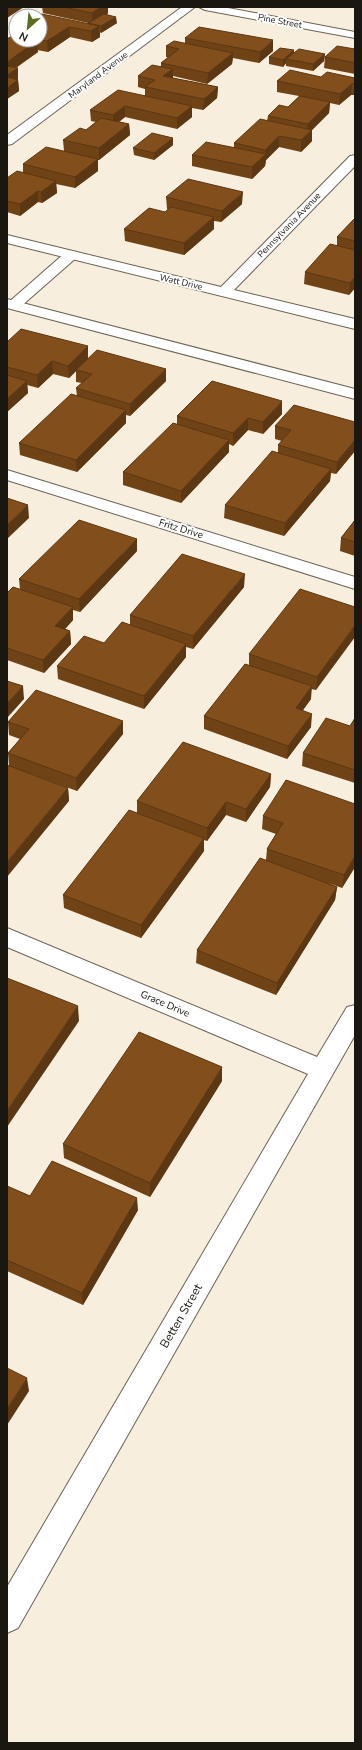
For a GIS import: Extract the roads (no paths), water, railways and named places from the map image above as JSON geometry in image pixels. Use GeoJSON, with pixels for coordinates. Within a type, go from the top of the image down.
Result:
{"type":"FeatureCollection","features":[{"type":"Feature","properties":{"kind":"street","name":"Maryland Avenue"},"geometry":{"type":"LineString","coordinates":[[7,141],[189,7]]}},
{"type":"Feature","properties":{"kind":"street","name":"Pine Street"},"geometry":{"type":"LineString","coordinates":[[205,7],[355,35]]}},
{"type":"Feature","properties":{"kind":"street","name":"Pennsylvania Avenue"},"geometry":{"type":"LineString","coordinates":[[224,292],[308,205],[355,159]]}},
{"type":"Feature","properties":{"kind":"street","name":"Watt Drive"},"geometry":{"type":"LineString","coordinates":[[7,239],[355,324]]}},
{"type":"Feature","properties":{"kind":"street"},"geometry":{"type":"LineString","coordinates":[[9,306],[71,255]]}},
{"type":"Feature","properties":{"kind":"street"},"geometry":{"type":"LineString","coordinates":[[9,306],[355,394]]}},
{"type":"Feature","properties":{"kind":"street","name":"Fritz Drive"},"geometry":{"type":"LineString","coordinates":[[7,475],[355,583]]}},
{"type":"Feature","properties":{"kind":"street","name":"Grace Drive"},"geometry":{"type":"LineString","coordinates":[[7,937],[323,1070]]}},
{"type":"Feature","properties":{"kind":"street","name":"Betten Street"},"geometry":{"type":"LineString","coordinates":[[7,1617],[355,1014]]}}]}
